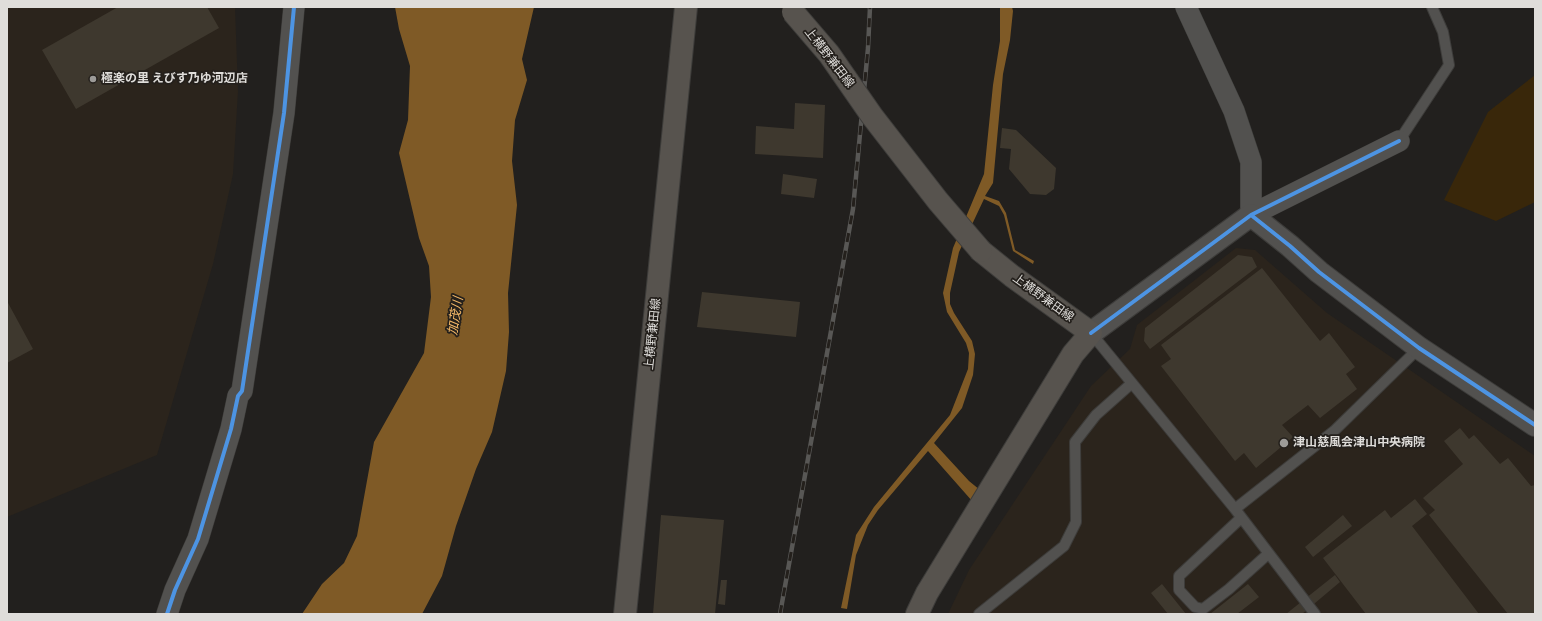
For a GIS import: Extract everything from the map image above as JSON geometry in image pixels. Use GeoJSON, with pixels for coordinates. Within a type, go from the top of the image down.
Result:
{"type":"FeatureCollection","features":[{"type":"Feature","properties":{"kind":"main road","name":"上横野兼田線"},"geometry":{"type":"LineString","coordinates":[[625,614],[686,7]]}},
{"type":"Feature","properties":{"kind":"main road","name":"上横野兼田線"},"geometry":{"type":"LineString","coordinates":[[790,9],[829,54],[872,116],[938,201],[981,251],[1012,276],[1091,333]]}},
{"type":"Feature","properties":{"kind":"main road"},"geometry":{"type":"LineString","coordinates":[[917,614],[927,593],[1073,354],[1091,333]]}},
{"type":"Feature","properties":{"kind":"street"},"geometry":{"type":"LineString","coordinates":[[167,614],[175,590],[198,539],[232,429],[238,396],[242,391],[284,113],[294,7]]}},
{"type":"Feature","properties":{"kind":"street"},"geometry":{"type":"LineString","coordinates":[[1186,7],[1234,111],[1251,162],[1251,215]]}},
{"type":"Feature","properties":{"kind":"street"},"geometry":{"type":"LineString","coordinates":[[1091,333],[1251,215],[1399,141]]}},
{"type":"Feature","properties":{"kind":"street"},"geometry":{"type":"LineString","coordinates":[[1251,215],[1290,246],[1319,272],[1419,348],[1535,425]]}},
{"type":"Feature","properties":{"kind":"lane"},"geometry":{"type":"LineString","coordinates":[[1399,141],[1449,65],[1443,32],[1432,7]]}},
{"type":"Feature","properties":{"kind":"lane"},"geometry":{"type":"LineString","coordinates":[[1091,333],[1235,509],[1315,614]]}},
{"type":"Feature","properties":{"kind":"lane"},"geometry":{"type":"LineString","coordinates":[[1235,509],[1334,431],[1419,348]]}},
{"type":"Feature","properties":{"kind":"lane"},"geometry":{"type":"LineString","coordinates":[[979,614],[1064,546],[1076,522],[1075,442],[1096,415],[1132,384]]}},
{"type":"Feature","properties":{"kind":"lane"},"geometry":{"type":"LineString","coordinates":[[1241,518],[1179,576],[1179,590],[1195,607],[1203,609],[1229,589],[1268,554]]}},
{"type":"Feature","properties":{"kind":"shaded area"},"geometry":{"type":"Polygon","coordinates":[[[7,7],[235,7],[238,91],[233,174],[213,264],[157,455],[7,517],[7,7]]]}},
{"type":"Feature","properties":{"kind":"shaded area"},"geometry":{"type":"Polygon","coordinates":[[[1535,75],[1535,202],[1496,221],[1444,200],[1488,112],[1535,75]]]}},
{"type":"Feature","properties":{"kind":"shaded area","name":"津山慈風会津山中央病院"},"geometry":{"type":"Polygon","coordinates":[[[1236,248],[1255,250],[1327,313],[1535,456],[1535,614],[948,614],[969,570],[1091,386],[1130,349],[1137,325],[1236,248]]]}},
{"type":"Feature","properties":{"kind":"water","name":"加茂川"},"geometry":{"type":"Polygon","coordinates":[[[395,7],[534,7],[522,59],[527,80],[515,120],[512,161],[517,205],[508,293],[509,332],[506,371],[492,432],[476,469],[456,526],[442,576],[422,614],[302,614],[322,584],[344,563],[357,536],[374,442],[424,353],[431,297],[429,266],[419,238],[399,153],[408,120],[410,66],[399,29],[395,7]]]}},
{"type":"Feature","properties":{"kind":"water"},"geometry":{"type":"Polygon","coordinates":[[[1000,7],[1012,7],[1013,11],[1010,40],[1003,74],[993,183],[985,196],[999,201],[1006,213],[1015,250],[1034,261],[1033,264],[1013,251],[1004,215],[999,206],[984,199],[959,252],[950,293],[950,304],[954,313],[972,341],[975,354],[973,375],[962,408],[934,443],[969,481],[991,499],[980,510],[928,451],[878,510],[868,525],[856,555],[847,609],[841,608],[856,535],[874,507],[950,415],[968,369],[969,353],[966,343],[947,312],[943,293],[953,248],[984,174],[993,85],[1000,41],[1000,7]]]}},
{"type":"Feature","properties":{"kind":"building","name":"極楽の里 えびす乃ゆ河辺店"},"geometry":{"type":"Polygon","coordinates":[[[118,7],[207,7],[219,28],[76,109],[42,50],[118,7]]]}},
{"type":"Feature","properties":{"kind":"building"},"geometry":{"type":"Polygon","coordinates":[[[795,103],[825,105],[823,158],[755,154],[756,126],[794,129],[795,103]]]}},
{"type":"Feature","properties":{"kind":"building"},"geometry":{"type":"Polygon","coordinates":[[[1002,128],[1016,130],[1056,168],[1054,189],[1046,195],[1030,194],[1009,169],[1011,149],[1000,148],[1002,128]]]}},
{"type":"Feature","properties":{"kind":"building"},"geometry":{"type":"Polygon","coordinates":[[[783,174],[817,179],[814,198],[781,194],[783,174]]]}},
{"type":"Feature","properties":{"kind":"building"},"geometry":{"type":"Polygon","coordinates":[[[1238,255],[1252,257],[1257,267],[1150,349],[1144,341],[1145,328],[1238,255]]]}},
{"type":"Feature","properties":{"kind":"building"},"geometry":{"type":"Polygon","coordinates":[[[1262,268],[1320,341],[1329,333],[1355,367],[1346,374],[1357,389],[1320,418],[1308,405],[1282,425],[1293,437],[1256,468],[1244,453],[1235,461],[1161,366],[1171,359],[1161,345],[1262,268]]]}},
{"type":"Feature","properties":{"kind":"building"},"geometry":{"type":"Polygon","coordinates":[[[702,292],[800,302],[796,337],[697,327],[702,292]]]}},
{"type":"Feature","properties":{"kind":"building"},"geometry":{"type":"Polygon","coordinates":[[[7,301],[33,349],[7,363],[7,301]]]}},
{"type":"Feature","properties":{"kind":"building"},"geometry":{"type":"Polygon","coordinates":[[[1460,428],[1469,439],[1474,435],[1500,464],[1508,458],[1531,486],[1535,485],[1535,612],[1532,614],[1508,614],[1429,515],[1435,510],[1423,498],[1463,464],[1444,441],[1460,428]]]}},
{"type":"Feature","properties":{"kind":"building"},"geometry":{"type":"Polygon","coordinates":[[[1415,499],[1427,514],[1412,526],[1479,614],[1366,614],[1323,558],[1385,510],[1391,518],[1415,499]]]}},
{"type":"Feature","properties":{"kind":"building"},"geometry":{"type":"Polygon","coordinates":[[[661,515],[724,520],[715,614],[653,614],[661,515]]]}},
{"type":"Feature","properties":{"kind":"building"},"geometry":{"type":"Polygon","coordinates":[[[1343,515],[1352,526],[1313,557],[1305,547],[1343,515]]]}},
{"type":"Feature","properties":{"kind":"building"},"geometry":{"type":"Polygon","coordinates":[[[1335,575],[1340,582],[1302,614],[1286,614],[1335,575]]]}},
{"type":"Feature","properties":{"kind":"building"},"geometry":{"type":"Polygon","coordinates":[[[721,580],[727,580],[725,605],[718,604],[721,580]]]}},
{"type":"Feature","properties":{"kind":"building"},"geometry":{"type":"Polygon","coordinates":[[[1162,584],[1186,614],[1168,614],[1151,593],[1162,584]]]}},
{"type":"Feature","properties":{"kind":"building"},"geometry":{"type":"Polygon","coordinates":[[[1248,584],[1259,597],[1237,614],[1210,614],[1248,584]]]}},
{"type":"Feature","properties":{"kind":"railway"},"geometry":{"type":"LineString","coordinates":[[780,614],[853,209],[868,48],[870,7]]}},
{"type":"Feature","properties":{"kind":"cycle path"},"geometry":{"type":"LineString","coordinates":[[167,614],[175,590],[198,539],[231,429],[238,396],[242,391],[284,113],[294,7]]}},
{"type":"Feature","properties":{"kind":"cycle path"},"geometry":{"type":"LineString","coordinates":[[1091,333],[1251,215],[1399,141]]}},
{"type":"Feature","properties":{"kind":"cycle path"},"geometry":{"type":"LineString","coordinates":[[1251,215],[1290,246],[1319,272],[1419,348],[1535,425]]}},
{"type":"Feature","properties":{"kind":"place","name":"極楽の里 えびす乃ゆ河辺店"},"geometry":{"type":"Point","coordinates":[93,79]}},
{"type":"Feature","properties":{"kind":"place","name":"津山慈風会津山中央病院"},"geometry":{"type":"Point","coordinates":[1284,443]}}]}
